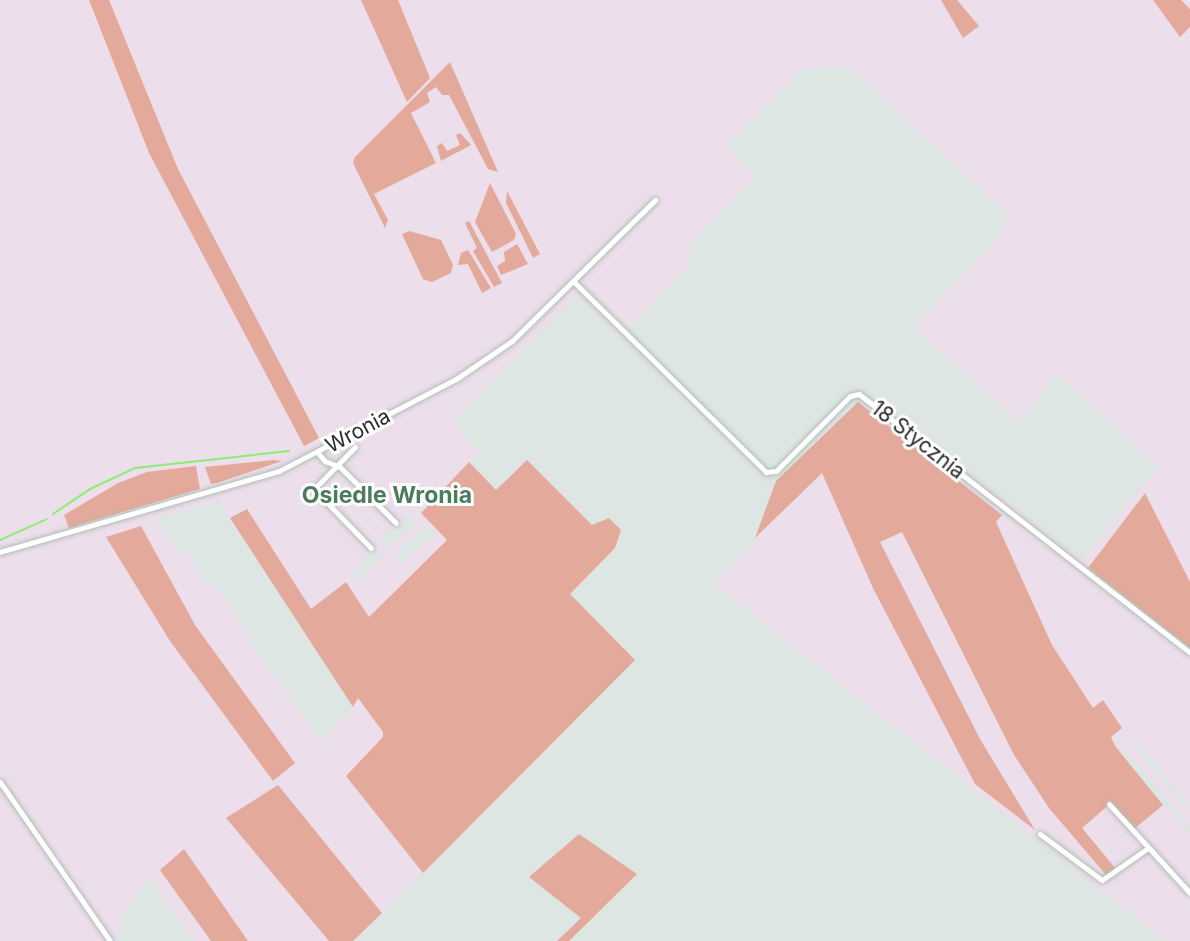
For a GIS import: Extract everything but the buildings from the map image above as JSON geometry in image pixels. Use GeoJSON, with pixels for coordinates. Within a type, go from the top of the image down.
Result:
{"type":"FeatureCollection","features":[{"type":"Feature","properties":{"kind":"street","name":"Wronia"},"geometry":{"type":"LineString","coordinates":[[0,552],[265,476],[318,453],[497,354],[655,200]]}},
{"type":"Feature","properties":{"kind":"street","name":"18 Stycznia"},"geometry":{"type":"LineString","coordinates":[[573,281],[766,472],[776,471],[850,396],[861,394],[1190,653]]}},
{"type":"Feature","properties":{"kind":"street"},"geometry":{"type":"LineString","coordinates":[[355,447],[333,465],[314,490],[371,548]]}},
{"type":"Feature","properties":{"kind":"street"},"geometry":{"type":"LineString","coordinates":[[318,453],[396,523]]}},
{"type":"Feature","properties":{"kind":"street"},"geometry":{"type":"LineString","coordinates":[[0,782],[110,941]]}},
{"type":"Feature","properties":{"kind":"street"},"geometry":{"type":"LineString","coordinates":[[1109,804],[1190,893]]}},
{"type":"Feature","properties":{"kind":"street"},"geometry":{"type":"LineString","coordinates":[[1040,834],[1102,880],[1148,849]]}},
{"type":"Feature","properties":{"kind":"shaded area"},"geometry":{"type":"Polygon","coordinates":[[[89,0],[109,0],[178,169],[319,438],[304,446],[149,153],[89,0]]]}},
{"type":"Feature","properties":{"kind":"shaded area"},"geometry":{"type":"Polygon","coordinates":[[[361,0],[398,0],[430,78],[407,102],[361,0]]]}},
{"type":"Feature","properties":{"kind":"shaded area"},"geometry":{"type":"Polygon","coordinates":[[[941,0],[957,0],[979,26],[963,38],[941,0]]]}},
{"type":"Feature","properties":{"kind":"shaded area"},"geometry":{"type":"Polygon","coordinates":[[[1153,0],[1181,0],[1190,9],[1190,27],[1180,37],[1153,0]]]}},
{"type":"Feature","properties":{"kind":"shaded area"},"geometry":{"type":"Polygon","coordinates":[[[450,62],[498,172],[488,169],[449,95],[442,95],[436,87],[427,93],[430,102],[411,113],[436,163],[374,194],[388,220],[385,228],[353,163],[355,157],[450,62]]]}},
{"type":"Feature","properties":{"kind":"shaded area"},"geometry":{"type":"Polygon","coordinates":[[[804,68],[850,68],[1010,216],[1003,231],[914,328],[1020,421],[1057,374],[1158,466],[1081,560],[867,393],[776,481],[754,542],[713,583],[1165,941],[354,941],[491,804],[569,594],[615,549],[527,460],[496,490],[469,462],[479,452],[452,421],[577,295],[620,337],[689,267],[686,249],[756,176],[726,146],[804,68]]]}},
{"type":"Feature","properties":{"kind":"shaded area"},"geometry":{"type":"Polygon","coordinates":[[[460,133],[471,145],[441,161],[437,146],[442,143],[447,151],[460,145],[456,135],[460,133]]]}},
{"type":"Feature","properties":{"kind":"shaded area"},"geometry":{"type":"Polygon","coordinates":[[[490,183],[516,234],[514,240],[492,252],[475,222],[490,183]]]}},
{"type":"Feature","properties":{"kind":"shaded area"},"geometry":{"type":"Polygon","coordinates":[[[507,191],[540,254],[533,258],[506,203],[507,191]]]}},
{"type":"Feature","properties":{"kind":"shaded area"},"geometry":{"type":"Polygon","coordinates":[[[469,221],[502,283],[494,287],[473,251],[477,248],[465,223],[469,221]]]}},
{"type":"Feature","properties":{"kind":"shaded area"},"geometry":{"type":"Polygon","coordinates":[[[409,231],[441,240],[453,265],[451,273],[432,282],[423,279],[402,234],[409,231]]]}},
{"type":"Feature","properties":{"kind":"shaded area"},"geometry":{"type":"Polygon","coordinates":[[[517,244],[528,264],[501,275],[497,266],[505,261],[504,252],[517,244]]]}},
{"type":"Feature","properties":{"kind":"shaded area"},"geometry":{"type":"Polygon","coordinates":[[[468,250],[491,288],[482,293],[468,264],[458,265],[461,253],[468,250]]]}},
{"type":"Feature","properties":{"kind":"shaded area"},"geometry":{"type":"Polygon","coordinates":[[[858,402],[1002,515],[996,522],[1052,645],[1093,708],[1103,700],[1122,728],[1111,737],[1115,746],[1163,805],[1134,829],[1111,803],[1082,828],[1116,869],[1106,875],[1049,808],[1014,755],[902,532],[880,542],[980,739],[1035,830],[975,784],[873,588],[822,473],[755,538],[776,481],[858,402]]]}},
{"type":"Feature","properties":{"kind":"shaded area"},"geometry":{"type":"Polygon","coordinates":[[[527,460],[592,525],[609,518],[621,530],[615,548],[570,594],[635,660],[423,873],[346,776],[383,737],[383,732],[358,698],[353,707],[230,518],[247,509],[311,609],[346,582],[369,617],[447,540],[421,513],[469,462],[496,490],[527,460]]]}},
{"type":"Feature","properties":{"kind":"shaded area"},"geometry":{"type":"Polygon","coordinates":[[[282,461],[211,484],[205,467],[282,461]]]}},
{"type":"Feature","properties":{"kind":"shaded area"},"geometry":{"type":"Polygon","coordinates":[[[196,466],[200,489],[69,528],[64,515],[118,483],[147,472],[196,466]]]}},
{"type":"Feature","properties":{"kind":"shaded area"},"geometry":{"type":"Polygon","coordinates":[[[1145,493],[1190,582],[1190,648],[1088,568],[1145,493]]]}},
{"type":"Feature","properties":{"kind":"shaded area"},"geometry":{"type":"Polygon","coordinates":[[[219,500],[353,707],[321,742],[260,657],[218,586],[205,585],[191,556],[177,551],[153,519],[219,500]]]}},
{"type":"Feature","properties":{"kind":"shaded area"},"geometry":{"type":"Polygon","coordinates":[[[409,514],[416,522],[386,549],[379,540],[409,514]]]}},
{"type":"Feature","properties":{"kind":"shaded area"},"geometry":{"type":"Polygon","coordinates":[[[428,525],[435,533],[401,563],[394,555],[428,525]]]}},
{"type":"Feature","properties":{"kind":"shaded area"},"geometry":{"type":"Polygon","coordinates":[[[141,526],[195,625],[295,763],[273,781],[170,641],[106,537],[141,526]]]}},
{"type":"Feature","properties":{"kind":"shaded area"},"geometry":{"type":"Polygon","coordinates":[[[375,548],[383,555],[359,583],[351,576],[375,548]]]}},
{"type":"Feature","properties":{"kind":"shaded area"},"geometry":{"type":"Polygon","coordinates":[[[1136,740],[1189,806],[1186,809],[1132,743],[1136,740]]]}},
{"type":"Feature","properties":{"kind":"shaded area"},"geometry":{"type":"Polygon","coordinates":[[[1124,748],[1190,827],[1190,835],[1134,771],[1121,751],[1124,748]]]}},
{"type":"Feature","properties":{"kind":"shaded area"},"geometry":{"type":"Polygon","coordinates":[[[278,785],[382,913],[353,941],[329,941],[226,818],[278,785]]]}},
{"type":"Feature","properties":{"kind":"shaded area"},"geometry":{"type":"Polygon","coordinates":[[[579,834],[637,874],[569,941],[557,941],[581,918],[529,877],[579,834]]]}},
{"type":"Feature","properties":{"kind":"shaded area"},"geometry":{"type":"Polygon","coordinates":[[[184,849],[248,941],[211,941],[160,870],[184,849]]]}},
{"type":"Feature","properties":{"kind":"shaded area"},"geometry":{"type":"Polygon","coordinates":[[[149,878],[194,941],[116,941],[124,914],[149,878]]]}},
{"type":"Feature","properties":{"kind":"waterway"},"geometry":{"type":"LineString","coordinates":[[53,514],[90,489],[135,468],[289,451]]}},
{"type":"Feature","properties":{"kind":"waterway"},"geometry":{"type":"LineString","coordinates":[[0,540],[47,519]]}},
{"type":"Feature","properties":{"kind":"district","name":"Osiedle Wronia"},"geometry":{"type":"Point","coordinates":[387,495]}}]}
